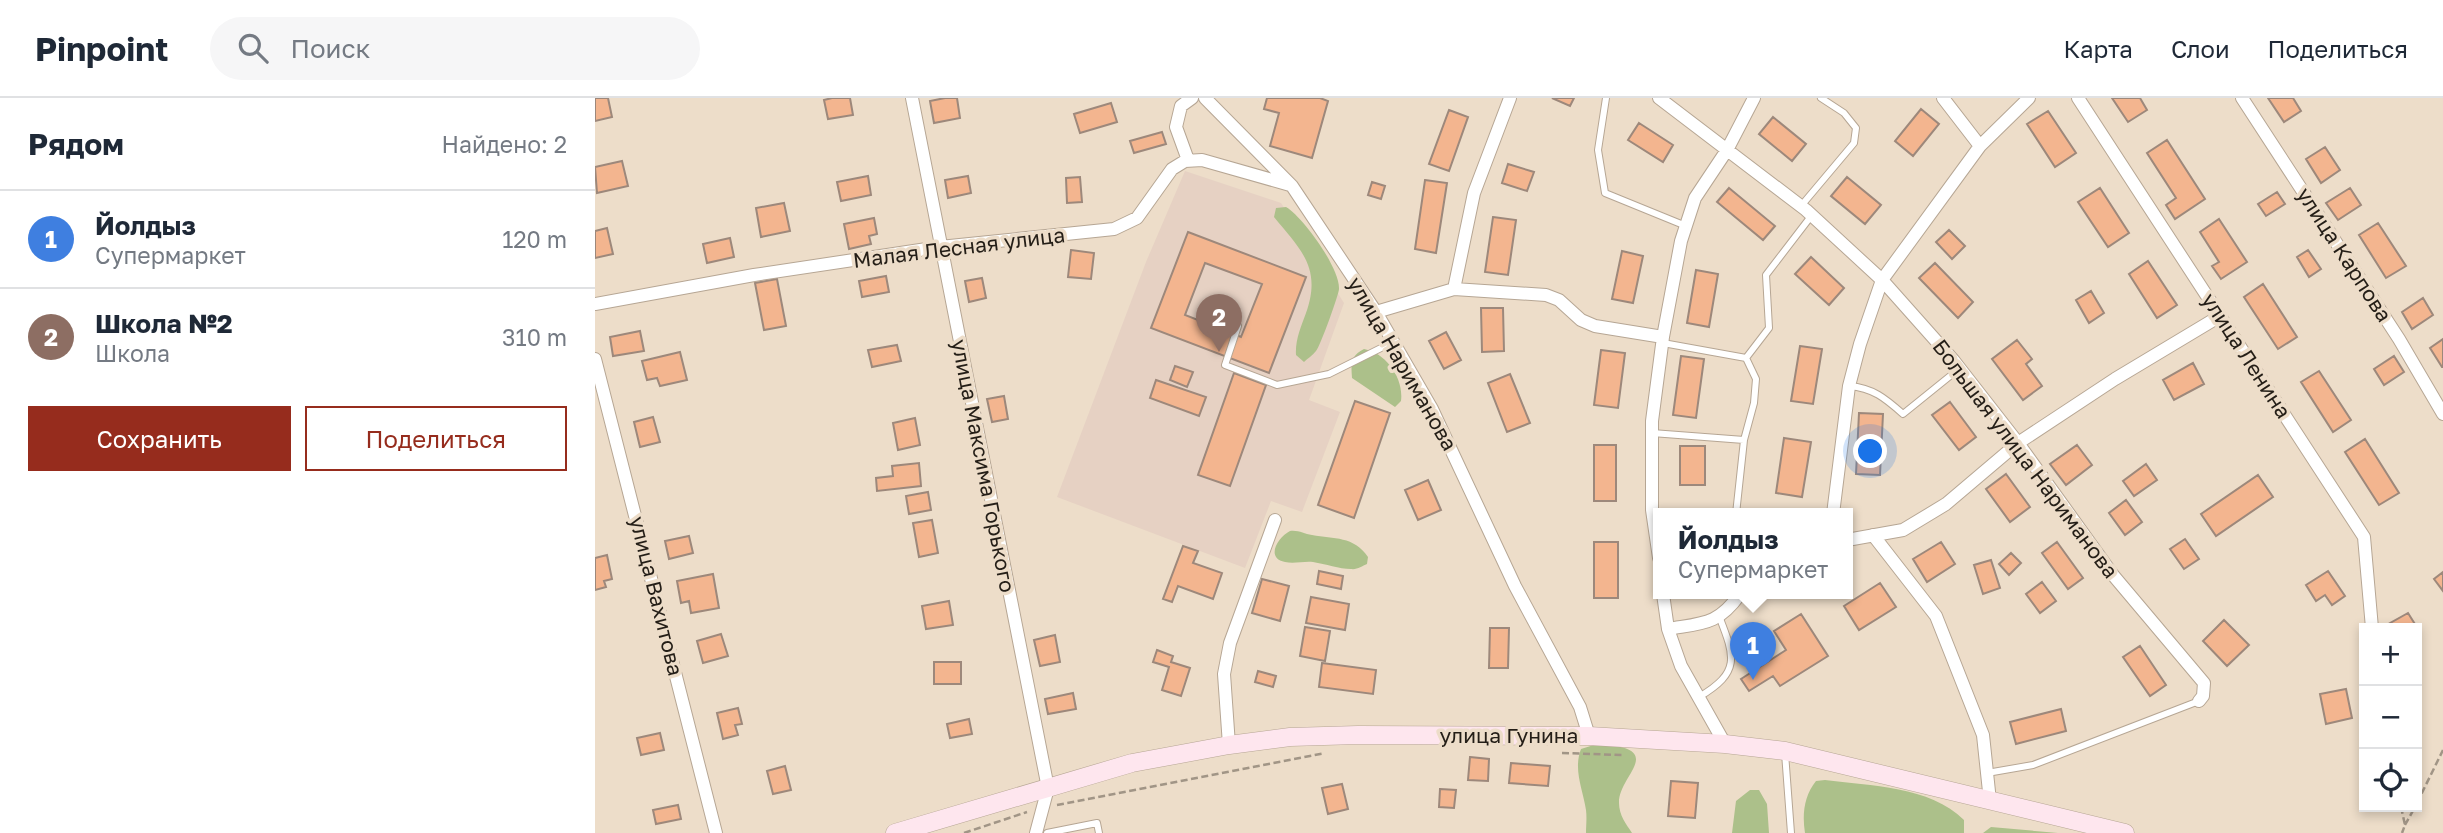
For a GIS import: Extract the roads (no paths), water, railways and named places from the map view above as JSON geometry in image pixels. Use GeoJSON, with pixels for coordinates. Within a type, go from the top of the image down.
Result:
{"type":"FeatureCollection","features":[{"type":"Feature","properties":{"kind":"main road","name":"улица Гунина"},"geometry":{"type":"LineString","coordinates":[[895,833],[1132,763],[1229,744],[1290,737],[1358,734],[1589,736],[1725,744],[1785,751],[2125,833]]}},
{"type":"Feature","properties":{"kind":"street","name":"улица Максима Горького"},"geometry":{"type":"LineString","coordinates":[[912,98],[1048,788],[1036,833]]}},
{"type":"Feature","properties":{"kind":"street"},"geometry":{"type":"LineString","coordinates":[[1192,98],[1181,106],[1176,127],[1188,160],[1202,160],[1292,186]]}},
{"type":"Feature","properties":{"kind":"street","name":"улица Нариманова"},"geometry":{"type":"LineString","coordinates":[[1205,98],[1292,186],[1376,312],[1432,409],[1515,586],[1580,707],[1589,736]]}},
{"type":"Feature","properties":{"kind":"street"},"geometry":{"type":"LineString","coordinates":[[1454,289],[1474,193],[1510,98]]}},
{"type":"Feature","properties":{"kind":"street","name":"Большая улица Нариманова"},"geometry":{"type":"LineString","coordinates":[[1659,98],[1801,206],[1882,280],[1960,368],[2113,575],[2204,683],[2203,696],[2199,701]]}},
{"type":"Feature","properties":{"kind":"street"},"geometry":{"type":"LineString","coordinates":[[1655,508],[1652,433],[1663,340],[1681,240],[1695,198],[1727,150],[1753,98]]}},
{"type":"Feature","properties":{"kind":"street"},"geometry":{"type":"LineString","coordinates":[[1943,98],[1980,146]]}},
{"type":"Feature","properties":{"kind":"street"},"geometry":{"type":"LineString","coordinates":[[1834,508],[1849,386],[1882,280],[1980,146],[2029,98]]}},
{"type":"Feature","properties":{"kind":"street","name":"улица Ленина"},"geometry":{"type":"LineString","coordinates":[[2078,98],[2364,537],[2372,623]]}},
{"type":"Feature","properties":{"kind":"street","name":"улица Карпова"},"geometry":{"type":"LineString","coordinates":[[2242,98],[2391,328],[2443,414]]}},
{"type":"Feature","properties":{"kind":"street","name":"Малая Лесная улица"},"geometry":{"type":"LineString","coordinates":[[595,304],[754,275],[940,247],[1114,229],[1137,218],[1173,169],[1188,160]]}},
{"type":"Feature","properties":{"kind":"street"},"geometry":{"type":"LineString","coordinates":[[1376,312],[1454,289],[1546,295],[1559,300],[1581,320],[1595,326],[1663,340]]}},
{"type":"Feature","properties":{"kind":"street"},"geometry":{"type":"LineString","coordinates":[[1853,539],[1903,530],[1946,504],[2018,443],[2115,379],[2220,316]]}},
{"type":"Feature","properties":{"kind":"street","name":"улица Вахитова"},"geometry":{"type":"LineString","coordinates":[[595,359],[716,833]]}},
{"type":"Feature","properties":{"kind":"street"},"geometry":{"type":"LineString","coordinates":[[1229,744],[1224,674],[1230,643],[1275,520]]}},
{"type":"Feature","properties":{"kind":"street"},"geometry":{"type":"LineString","coordinates":[[1873,535],[1935,616],[1983,734],[1990,801]]}},
{"type":"Feature","properties":{"kind":"street"},"geometry":{"type":"LineString","coordinates":[[1665,599],[1668,629],[1681,666],[1725,744]]}},
{"type":"Feature","properties":{"kind":"street"},"geometry":{"type":"LineString","coordinates":[[1668,629],[1709,622],[1727,612],[1736,599]]}},
{"type":"Feature","properties":{"kind":"lane"},"geometry":{"type":"LineString","coordinates":[[1606,98],[1598,150],[1605,193],[1686,226]]}},
{"type":"Feature","properties":{"kind":"lane"},"geometry":{"type":"LineString","coordinates":[[1801,206],[1854,143],[1856,128],[1844,113],[1821,98]]}},
{"type":"Feature","properties":{"kind":"lane"},"geometry":{"type":"LineString","coordinates":[[1746,358],[1769,328],[1766,275],[1812,215]]}},
{"type":"Feature","properties":{"kind":"lane"},"geometry":{"type":"LineString","coordinates":[[1238,326],[1225,365],[1277,385],[1329,374],[1393,342]]}},
{"type":"Feature","properties":{"kind":"lane"},"geometry":{"type":"LineString","coordinates":[[1663,340],[1746,358]]}},
{"type":"Feature","properties":{"kind":"lane"},"geometry":{"type":"LineString","coordinates":[[1737,508],[1744,440],[1754,403],[1756,379],[1746,358]]}},
{"type":"Feature","properties":{"kind":"lane"},"geometry":{"type":"LineString","coordinates":[[1849,386],[1867,388],[1903,414],[1960,368]]}},
{"type":"Feature","properties":{"kind":"lane"},"geometry":{"type":"LineString","coordinates":[[1652,433],[1744,440]]}},
{"type":"Feature","properties":{"kind":"lane"},"geometry":{"type":"LineString","coordinates":[[1699,697],[1715,688],[1728,670],[1733,652],[1719,616]]}},
{"type":"Feature","properties":{"kind":"lane"},"geometry":{"type":"LineString","coordinates":[[1987,773],[2033,765],[2199,701]]}},
{"type":"Feature","properties":{"kind":"lane"},"geometry":{"type":"LineString","coordinates":[[1785,751],[1791,833]]}},
{"type":"Feature","properties":{"kind":"lane"},"geometry":{"type":"LineString","coordinates":[[1047,833],[1097,824],[1099,833]]}},
{"type":"Feature","properties":{"kind":"place","name":"Школа №2"},"geometry":{"type":"Point","coordinates":[1219,352]}},
{"type":"Feature","properties":{"kind":"place","name":"Йолдыз"},"geometry":{"type":"Point","coordinates":[1753,680]}}]}
